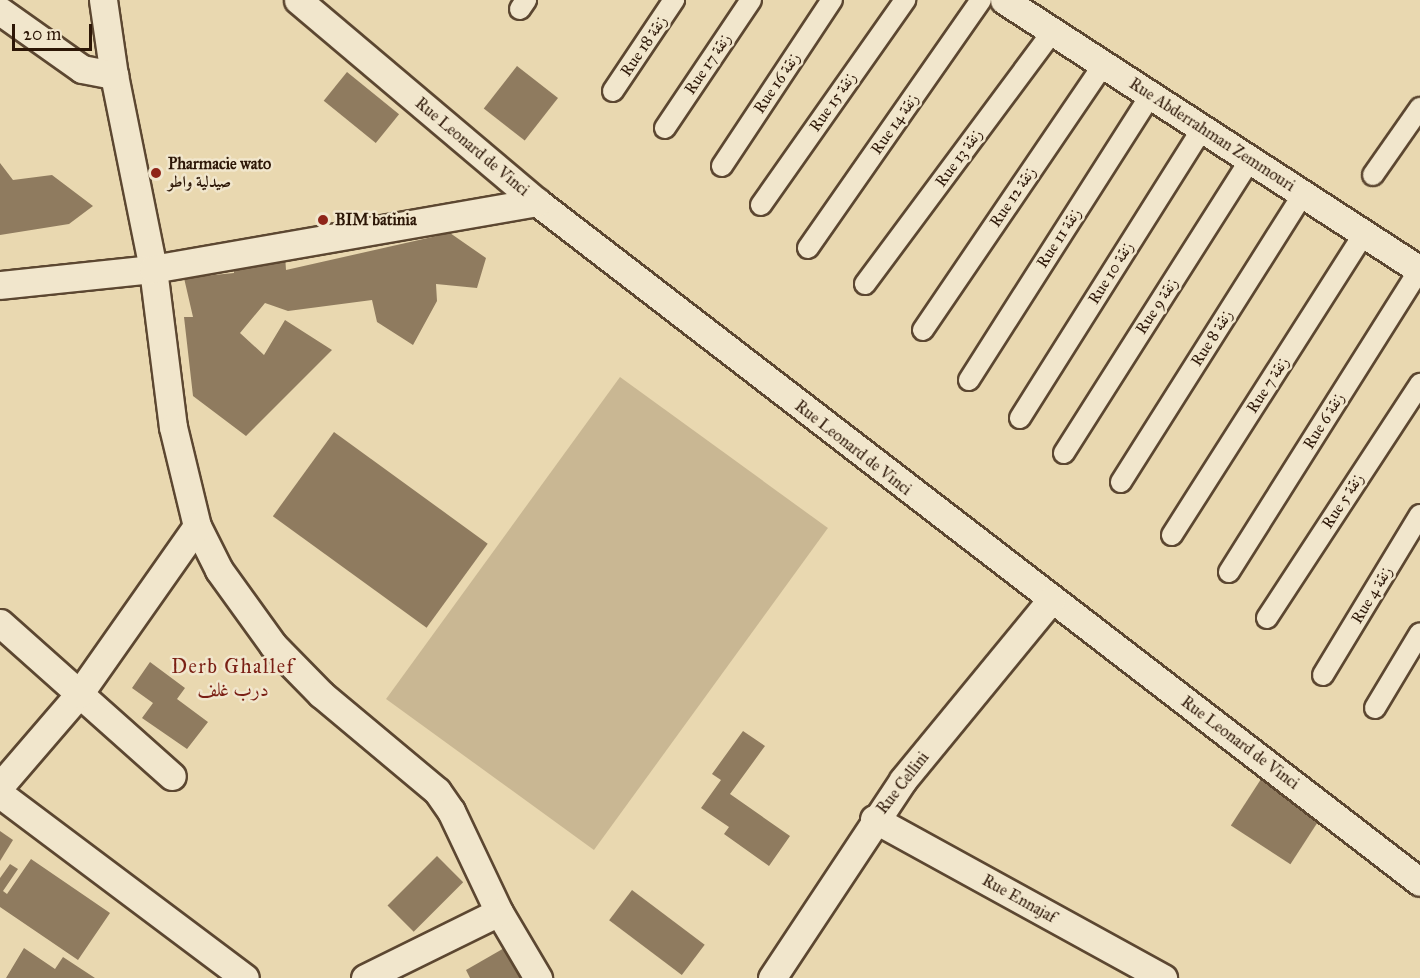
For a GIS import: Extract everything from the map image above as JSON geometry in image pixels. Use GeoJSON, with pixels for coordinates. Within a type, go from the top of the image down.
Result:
{"type":"FeatureCollection","features":[{"type":"Feature","properties":{"kind":"street"},"geometry":{"type":"LineString","coordinates":[[103,0],[114,75],[153,269],[173,427],[197,526],[219,570],[273,645],[321,694],[437,791],[499,912],[538,978]]}},
{"type":"Feature","properties":{"kind":"street","name":"Rue Leonard de Vinci"},"geometry":{"type":"LineString","coordinates":[[298,0],[537,202],[1420,882]]}},
{"type":"Feature","properties":{"kind":"street","name":"Rue 18 زنقة"},"geometry":{"type":"LineString","coordinates":[[613,91],[674,0]]}},
{"type":"Feature","properties":{"kind":"street","name":"Rue 17 زنقة"},"geometry":{"type":"LineString","coordinates":[[664,128],[752,0]]}},
{"type":"Feature","properties":{"kind":"street","name":"Rue 16 زنقة"},"geometry":{"type":"LineString","coordinates":[[722,166],[832,0]]}},
{"type":"Feature","properties":{"kind":"street","name":"Rue 15 زنقة"},"geometry":{"type":"LineString","coordinates":[[761,205],[905,0]]}},
{"type":"Feature","properties":{"kind":"street","name":"Rue 14 زنقة"},"geometry":{"type":"LineString","coordinates":[[808,248],[981,0]]}},
{"type":"Feature","properties":{"kind":"street","name":"Rue Abderrahman Zemmouri"},"geometry":{"type":"LineString","coordinates":[[1004,0],[1420,270]]}},
{"type":"Feature","properties":{"kind":"street"},"geometry":{"type":"LineString","coordinates":[[0,11],[82,69],[114,75]]}},
{"type":"Feature","properties":{"kind":"street","name":"Rue 13 زنقة"},"geometry":{"type":"LineString","coordinates":[[865,285],[1052,32]]}},
{"type":"Feature","properties":{"kind":"street","name":"Rue 12 زنقة"},"geometry":{"type":"LineString","coordinates":[[923,330],[1103,65]]}},
{"type":"Feature","properties":{"kind":"street","name":"Rue 11 زنقة"},"geometry":{"type":"LineString","coordinates":[[969,380],[1150,96]]}},
{"type":"Feature","properties":{"kind":"street"},"geometry":{"type":"LineString","coordinates":[[1373,175],[1420,108]]}},
{"type":"Feature","properties":{"kind":"street","name":"Rue 10 زنقة"},"geometry":{"type":"LineString","coordinates":[[1020,418],[1202,129]]}},
{"type":"Feature","properties":{"kind":"street","name":"Rue 9 زنقة"},"geometry":{"type":"LineString","coordinates":[[1064,453],[1250,160]]}},
{"type":"Feature","properties":{"kind":"street","name":"Rue 8 زنقة"},"geometry":{"type":"LineString","coordinates":[[1121,482],[1303,194]]}},
{"type":"Feature","properties":{"kind":"street"},"geometry":{"type":"LineString","coordinates":[[0,285],[153,269],[537,202]]}},
{"type":"Feature","properties":{"kind":"street","name":"Rue 7 زنقة"},"geometry":{"type":"LineString","coordinates":[[1172,535],[1364,234]]}},
{"type":"Feature","properties":{"kind":"street","name":"Rue 6 زنقة"},"geometry":{"type":"LineString","coordinates":[[1229,572],[1420,270]]}},
{"type":"Feature","properties":{"kind":"street","name":"Rue 5 زنقة"},"geometry":{"type":"LineString","coordinates":[[1267,618],[1420,384]]}},
{"type":"Feature","properties":{"kind":"street","name":"Rue 4 زنقة"},"geometry":{"type":"LineString","coordinates":[[1323,675],[1420,514]]}},
{"type":"Feature","properties":{"kind":"street"},"geometry":{"type":"LineString","coordinates":[[0,786],[78,694],[197,526]]}},
{"type":"Feature","properties":{"kind":"street","name":"Rue Cellini"},"geometry":{"type":"LineString","coordinates":[[772,978],[874,819],[1051,600]]}},
{"type":"Feature","properties":{"kind":"street"},"geometry":{"type":"LineString","coordinates":[[0,624],[172,776]]}},
{"type":"Feature","properties":{"kind":"street"},"geometry":{"type":"LineString","coordinates":[[1375,708],[1420,633]]}},
{"type":"Feature","properties":{"kind":"street"},"geometry":{"type":"LineString","coordinates":[[0,794],[245,978]]}},
{"type":"Feature","properties":{"kind":"street","name":"Rue Ennajaf"},"geometry":{"type":"LineString","coordinates":[[874,819],[1163,978]]}},
{"type":"Feature","properties":{"kind":"street"},"geometry":{"type":"LineString","coordinates":[[365,978],[499,912]]}},
{"type":"Feature","properties":{"kind":"shaded area"},"geometry":{"type":"Polygon","coordinates":[[[620,377],[828,528],[594,850],[386,699],[620,377]]]}},
{"type":"Feature","properties":{"kind":"building"},"geometry":{"type":"Polygon","coordinates":[[[517,66],[558,98],[525,141],[484,109],[517,66]]]}},
{"type":"Feature","properties":{"kind":"building"},"geometry":{"type":"Polygon","coordinates":[[[347,72],[399,114],[376,143],[324,101],[347,72]]]}},
{"type":"Feature","properties":{"kind":"building"},"geometry":{"type":"Polygon","coordinates":[[[0,163],[13,180],[52,175],[93,206],[69,224],[0,235],[0,163]]]}},
{"type":"Feature","properties":{"kind":"building"},"geometry":{"type":"Polygon","coordinates":[[[450,233],[486,258],[477,288],[436,284],[437,301],[413,345],[377,322],[372,300],[288,311],[265,303],[240,333],[264,355],[285,320],[332,350],[246,436],[193,396],[184,317],[193,317],[184,278],[234,273],[234,258],[285,255],[286,270],[450,233]]]}},
{"type":"Feature","properties":{"kind":"building"},"geometry":{"type":"Polygon","coordinates":[[[334,432],[488,544],[427,628],[273,516],[334,432]]]}},
{"type":"Feature","properties":{"kind":"building"},"geometry":{"type":"Polygon","coordinates":[[[150,662],[185,688],[177,699],[208,722],[187,749],[142,718],[153,703],[132,688],[150,662]]]}},
{"type":"Feature","properties":{"kind":"building"},"geometry":{"type":"Polygon","coordinates":[[[743,731],[765,746],[730,794],[790,836],[769,866],[724,834],[729,827],[701,808],[721,780],[712,774],[743,731]]]}},
{"type":"Feature","properties":{"kind":"building"},"geometry":{"type":"Polygon","coordinates":[[[1263,776],[1323,815],[1290,864],[1231,825],[1263,776]]]}},
{"type":"Feature","properties":{"kind":"building"},"geometry":{"type":"Polygon","coordinates":[[[0,831],[13,840],[0,861],[0,831]]]}},
{"type":"Feature","properties":{"kind":"building"},"geometry":{"type":"Polygon","coordinates":[[[437,856],[463,882],[414,932],[388,905],[437,856]]]}},
{"type":"Feature","properties":{"kind":"building"},"geometry":{"type":"Polygon","coordinates":[[[31,859],[110,913],[78,960],[0,907],[0,878],[10,864],[18,869],[3,891],[7,894],[31,859]]]}},
{"type":"Feature","properties":{"kind":"building"},"geometry":{"type":"Polygon","coordinates":[[[632,890],[705,945],[682,975],[609,920],[632,890]]]}},
{"type":"Feature","properties":{"kind":"building"},"geometry":{"type":"Polygon","coordinates":[[[506,947],[524,978],[470,978],[466,970],[506,947]]]}},
{"type":"Feature","properties":{"kind":"building"},"geometry":{"type":"Polygon","coordinates":[[[24,948],[55,969],[63,957],[95,978],[6,978],[24,948]]]}},
{"type":"Feature","properties":{"kind":"place","name":"Pharmacie wato صيدلية واطو"},"geometry":{"type":"Point","coordinates":[156,173]}},
{"type":"Feature","properties":{"kind":"place","name":"BIM batinia"},"geometry":{"type":"Point","coordinates":[323,220]}},
{"type":"Feature","properties":{"kind":"district","name":"Derb Ghallef درب غلف"},"geometry":{"type":"Point","coordinates":[233,678]}}]}
